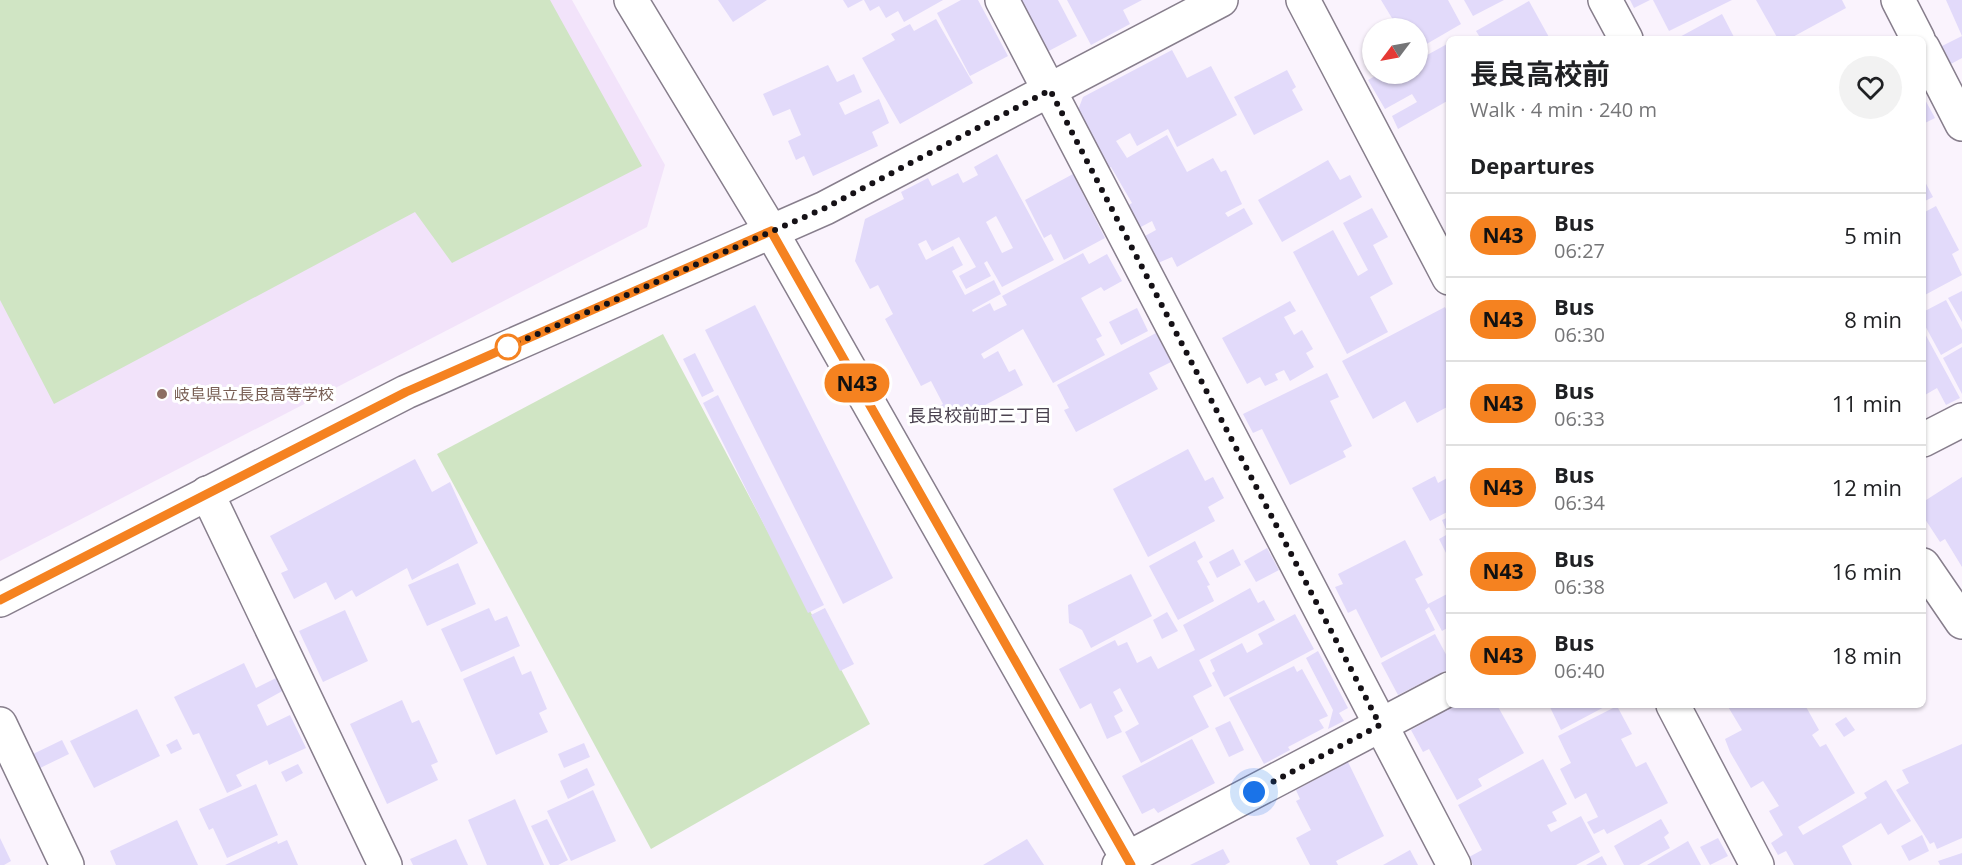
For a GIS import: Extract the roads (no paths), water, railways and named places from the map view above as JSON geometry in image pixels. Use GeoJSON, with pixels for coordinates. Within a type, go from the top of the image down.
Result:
{"type":"FeatureCollection","features":[{"type":"Feature","properties":{"kind":"street"},"geometry":{"type":"LineString","coordinates":[[632,0],[771,231],[1126,863],[1446,691]]}},
{"type":"Feature","properties":{"kind":"street"},"geometry":{"type":"LineString","coordinates":[[1002,0],[1454,865]]}},
{"type":"Feature","properties":{"kind":"street"},"geometry":{"type":"LineString","coordinates":[[0,600],[406,392],[825,208],[1221,0]]}},
{"type":"Feature","properties":{"kind":"street"},"geometry":{"type":"LineString","coordinates":[[1303,0],[1446,272]]}},
{"type":"Feature","properties":{"kind":"street"},"geometry":{"type":"LineString","coordinates":[[1605,0],[1624,36]]}},
{"type":"Feature","properties":{"kind":"street"},"geometry":{"type":"LineString","coordinates":[[1898,0],[1916,36]]}},
{"type":"Feature","properties":{"kind":"street"},"geometry":{"type":"LineString","coordinates":[[1926,54],[1962,124]]}},
{"type":"Feature","properties":{"kind":"street"},"geometry":{"type":"LineString","coordinates":[[1926,438],[1962,420]]}},
{"type":"Feature","properties":{"kind":"street"},"geometry":{"type":"LineString","coordinates":[[207,493],[385,865]]}},
{"type":"Feature","properties":{"kind":"street"},"geometry":{"type":"LineString","coordinates":[[1926,569],[1962,622]]}},
{"type":"Feature","properties":{"kind":"street"},"geometry":{"type":"LineString","coordinates":[[1675,708],[1757,865]]}},
{"type":"Feature","properties":{"kind":"street"},"geometry":{"type":"LineString","coordinates":[[0,724],[68,865]]}},
{"type":"Feature","properties":{"kind":"place","name":"岐阜県立長良高等学校"},"geometry":{"type":"Point","coordinates":[162,394]}},
{"type":"Feature","properties":{"kind":"district","name":"長良校前町三丁目"},"geometry":{"type":"Point","coordinates":[980,415]}}]}
